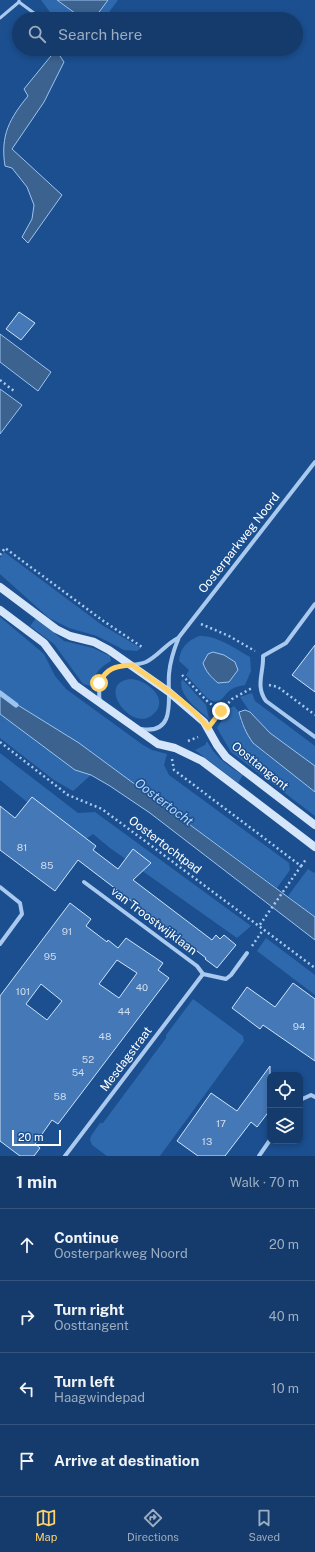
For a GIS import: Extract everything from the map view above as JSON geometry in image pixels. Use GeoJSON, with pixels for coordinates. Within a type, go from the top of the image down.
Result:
{"type":"FeatureCollection","features":[{"type":"Feature","properties":{"kind":"main road","name":"Oosttangent"},"geometry":{"type":"LineString","coordinates":[[0,587],[56,629],[70,636],[94,642],[109,650],[169,692],[204,722],[217,745],[226,756],[315,825]]}},
{"type":"Feature","properties":{"kind":"main road"},"geometry":{"type":"LineString","coordinates":[[0,610],[44,643],[76,686],[158,744],[175,748],[202,761],[315,847]]}},
{"type":"Feature","properties":{"kind":"street","name":"Oosterparkweg Noord"},"geometry":{"type":"LineString","coordinates":[[134,728],[150,730],[156,729],[166,720],[169,712],[169,673],[172,657],[179,637],[315,462]]}},
{"type":"Feature","properties":{"kind":"street"},"geometry":{"type":"LineString","coordinates":[[315,604],[286,643],[263,656],[264,667],[260,677],[260,686],[263,697],[266,701],[315,737]]}},
{"type":"Feature","properties":{"kind":"street","name":"Oosterparkweg Noord"},"geometry":{"type":"LineString","coordinates":[[100,703],[99,683],[106,672],[115,667],[146,662],[170,642],[179,637]]}},
{"type":"Feature","properties":{"kind":"street","name":"van Troostwijklaan"},"geometry":{"type":"LineString","coordinates":[[84,882],[198,966],[203,974]]}},
{"type":"Feature","properties":{"kind":"street"},"geometry":{"type":"LineString","coordinates":[[0,887],[20,903],[22,914],[0,944]]}},
{"type":"Feature","properties":{"kind":"street"},"geometry":{"type":"LineString","coordinates":[[203,974],[226,979],[231,976],[247,953]]}},
{"type":"Feature","properties":{"kind":"street","name":"Mesdagstraat"},"geometry":{"type":"LineString","coordinates":[[65,1156],[203,974]]}},
{"type":"Feature","properties":{"kind":"street"},"geometry":{"type":"LineString","coordinates":[[303,1099],[313,1096]]}},
{"type":"Feature","properties":{"kind":"street"},"geometry":{"type":"LineString","coordinates":[[259,1156],[267,1144]]}},
{"type":"Feature","properties":{"kind":"lane"},"geometry":{"type":"LineString","coordinates":[[1,16],[19,1],[33,12]]}},
{"type":"Feature","properties":{"kind":"path"},"geometry":{"type":"LineString","coordinates":[[0,380],[14,391]]}},
{"type":"Feature","properties":{"kind":"path"},"geometry":{"type":"LineString","coordinates":[[0,555],[5,548],[102,620],[142,647]]}},
{"type":"Feature","properties":{"kind":"path"},"geometry":{"type":"LineString","coordinates":[[191,620],[229,636],[263,656]]}},
{"type":"Feature","properties":{"kind":"path"},"geometry":{"type":"LineString","coordinates":[[182,675],[208,702],[221,711]]}},
{"type":"Feature","properties":{"kind":"path"},"geometry":{"type":"LineString","coordinates":[[301,866],[174,770],[172,757],[175,748],[180,743],[198,737],[208,728],[232,699],[240,693],[260,686],[278,687],[315,715]]}},
{"type":"Feature","properties":{"kind":"path","name":"Oostertochtpad"},"geometry":{"type":"LineString","coordinates":[[0,742],[68,795],[102,809],[315,968]]}},
{"type":"Feature","properties":{"kind":"path"},"geometry":{"type":"LineString","coordinates":[[259,926],[306,858]]}},
{"type":"Feature","properties":{"kind":"path"},"geometry":{"type":"LineString","coordinates":[[247,953],[263,930]]}},
{"type":"Feature","properties":{"kind":"shaded area"},"geometry":{"type":"Polygon","coordinates":[[[41,0],[57,0],[73,12],[50,12],[41,0]]]}},
{"type":"Feature","properties":{"kind":"shaded area"},"geometry":{"type":"Polygon","coordinates":[[[57,0],[108,0],[99,12],[73,12],[57,0]]]}},
{"type":"Feature","properties":{"kind":"shaded area"},"geometry":{"type":"Polygon","coordinates":[[[108,0],[118,0],[109,12],[99,12],[108,0]]]}},
{"type":"Feature","properties":{"kind":"shaded area"},"geometry":{"type":"Polygon","coordinates":[[[51,56],[60,56],[64,62],[44,102],[12,149],[62,195],[28,243],[22,237],[32,219],[34,205],[27,187],[12,168],[5,166],[4,155],[5,136],[11,120],[28,96],[24,89],[51,56]]]}},
{"type":"Feature","properties":{"kind":"shaded area"},"geometry":{"type":"Polygon","coordinates":[[[0,334],[51,372],[38,391],[0,362],[0,334]]]}},
{"type":"Feature","properties":{"kind":"shaded area"},"geometry":{"type":"Polygon","coordinates":[[[0,389],[22,405],[0,434],[0,389]]]}},
{"type":"Feature","properties":{"kind":"shaded area"},"geometry":{"type":"Polygon","coordinates":[[[4,552],[102,625],[141,648],[137,651],[124,650],[97,636],[69,628],[49,618],[0,574],[0,558],[4,552]]]}},
{"type":"Feature","properties":{"kind":"shaded area"},"geometry":{"type":"Polygon","coordinates":[[[0,617],[44,654],[55,676],[66,689],[143,745],[152,750],[167,754],[164,765],[169,775],[289,863],[290,870],[277,888],[79,743],[0,694],[0,617]]]}},
{"type":"Feature","properties":{"kind":"shaded area"},"geometry":{"type":"Polygon","coordinates":[[[36,618],[64,641],[93,648],[110,656],[111,661],[98,671],[91,686],[83,684],[54,644],[30,626],[36,618]]]}},
{"type":"Feature","properties":{"kind":"shaded area"},"geometry":{"type":"Polygon","coordinates":[[[199,636],[206,636],[219,640],[250,657],[251,671],[245,685],[231,690],[221,700],[215,702],[207,698],[186,675],[189,670],[179,661],[181,652],[185,646],[199,636]],[[224,655],[218,683],[223,682],[224,655]]]}},
{"type":"Feature","properties":{"kind":"shaded area"},"geometry":{"type":"Polygon","coordinates":[[[213,652],[224,655],[235,662],[238,670],[229,682],[218,683],[206,669],[203,663],[208,654],[213,652]]]}},
{"type":"Feature","properties":{"kind":"shaded area"},"geometry":{"type":"Polygon","coordinates":[[[131,679],[144,683],[155,692],[159,704],[157,710],[151,716],[143,719],[134,717],[126,712],[120,704],[116,696],[116,688],[121,682],[131,679]]]}},
{"type":"Feature","properties":{"kind":"shaded area"},"geometry":{"type":"Polygon","coordinates":[[[182,679],[206,705],[209,719],[185,696],[181,685],[182,679]]]}},
{"type":"Feature","properties":{"kind":"shaded area"},"geometry":{"type":"Polygon","coordinates":[[[252,693],[255,701],[315,746],[315,766],[270,733],[250,712],[240,697],[252,693]]]}},
{"type":"Feature","properties":{"kind":"shaded area"},"geometry":{"type":"Polygon","coordinates":[[[0,694],[79,743],[315,917],[315,940],[150,813],[91,775],[75,770],[0,714],[0,694]]]}},
{"type":"Feature","properties":{"kind":"shaded area"},"geometry":{"type":"Polygon","coordinates":[[[234,706],[239,712],[241,723],[265,753],[315,792],[315,816],[231,752],[217,728],[228,710],[234,706]]]}},
{"type":"Feature","properties":{"kind":"shaded area"},"geometry":{"type":"Polygon","coordinates":[[[245,710],[250,712],[270,733],[315,766],[315,792],[253,743],[244,728],[239,712],[245,710]]]}},
{"type":"Feature","properties":{"kind":"shaded area"},"geometry":{"type":"Polygon","coordinates":[[[0,714],[75,770],[91,775],[73,791],[54,780],[0,738],[0,714]]]}},
{"type":"Feature","properties":{"kind":"shaded area"},"geometry":{"type":"Polygon","coordinates":[[[207,741],[222,761],[243,775],[238,783],[195,750],[205,745],[207,741]]]}},
{"type":"Feature","properties":{"kind":"shaded area"},"geometry":{"type":"Polygon","coordinates":[[[0,753],[78,813],[95,812],[251,926],[237,938],[110,848],[93,834],[79,844],[0,780],[0,753]]]}},
{"type":"Feature","properties":{"kind":"shaded area"},"geometry":{"type":"Polygon","coordinates":[[[308,869],[314,873],[315,872],[315,917],[288,896],[308,869]]]}},
{"type":"Feature","properties":{"kind":"shaded area"},"geometry":{"type":"Polygon","coordinates":[[[266,938],[315,975],[315,995],[257,951],[266,938]]]}},
{"type":"Feature","properties":{"kind":"shaded area"},"geometry":{"type":"Polygon","coordinates":[[[193,999],[243,1036],[244,1041],[160,1156],[107,1156],[92,1145],[90,1140],[91,1136],[100,1123],[103,1123],[193,999]]]}},
{"type":"Feature","properties":{"kind":"building"},"geometry":{"type":"Polygon","coordinates":[[[19,312],[35,323],[21,340],[6,329],[19,312]]]}},
{"type":"Feature","properties":{"kind":"building"},"geometry":{"type":"Polygon","coordinates":[[[315,645],[315,692],[292,675],[315,645]]]}},
{"type":"Feature","properties":{"kind":"building"},"geometry":{"type":"Polygon","coordinates":[[[32,797],[96,846],[93,850],[118,869],[133,849],[151,863],[133,880],[212,940],[216,935],[220,939],[224,935],[236,945],[217,968],[78,860],[55,891],[0,850],[0,806],[15,818],[32,797]]]}},
{"type":"Feature","properties":{"kind":"building"},"geometry":{"type":"Polygon","coordinates":[[[70,903],[91,919],[86,926],[107,942],[108,940],[118,948],[126,938],[163,963],[158,970],[169,978],[58,1124],[52,1120],[35,1144],[40,1148],[34,1156],[20,1156],[0,1141],[0,996],[70,903]],[[117,960],[99,984],[119,998],[137,973],[117,960]],[[41,984],[26,1004],[47,1020],[62,1001],[41,984]]]}},
{"type":"Feature","properties":{"kind":"building"},"geometry":{"type":"Polygon","coordinates":[[[293,983],[315,999],[315,1061],[263,1025],[260,1029],[232,1008],[247,987],[275,1007],[293,983]]]}},
{"type":"Feature","properties":{"kind":"building"},"geometry":{"type":"Polygon","coordinates":[[[270,1066],[270,1072],[267,1072],[267,1114],[257,1127],[251,1122],[225,1156],[198,1156],[177,1141],[211,1093],[237,1111],[270,1066]]]}},
{"type":"Feature","properties":{"kind":"waterway","name":"Oostertocht"},"geometry":{"type":"LineString","coordinates":[[0,693],[16,705]]}},
{"type":"Feature","properties":{"kind":"route"},"geometry":{"type":"LineString","coordinates":[[99,683],[106,672],[111,669],[115,667],[132,665],[169,692],[204,722],[208,728],[221,711]]}}]}
